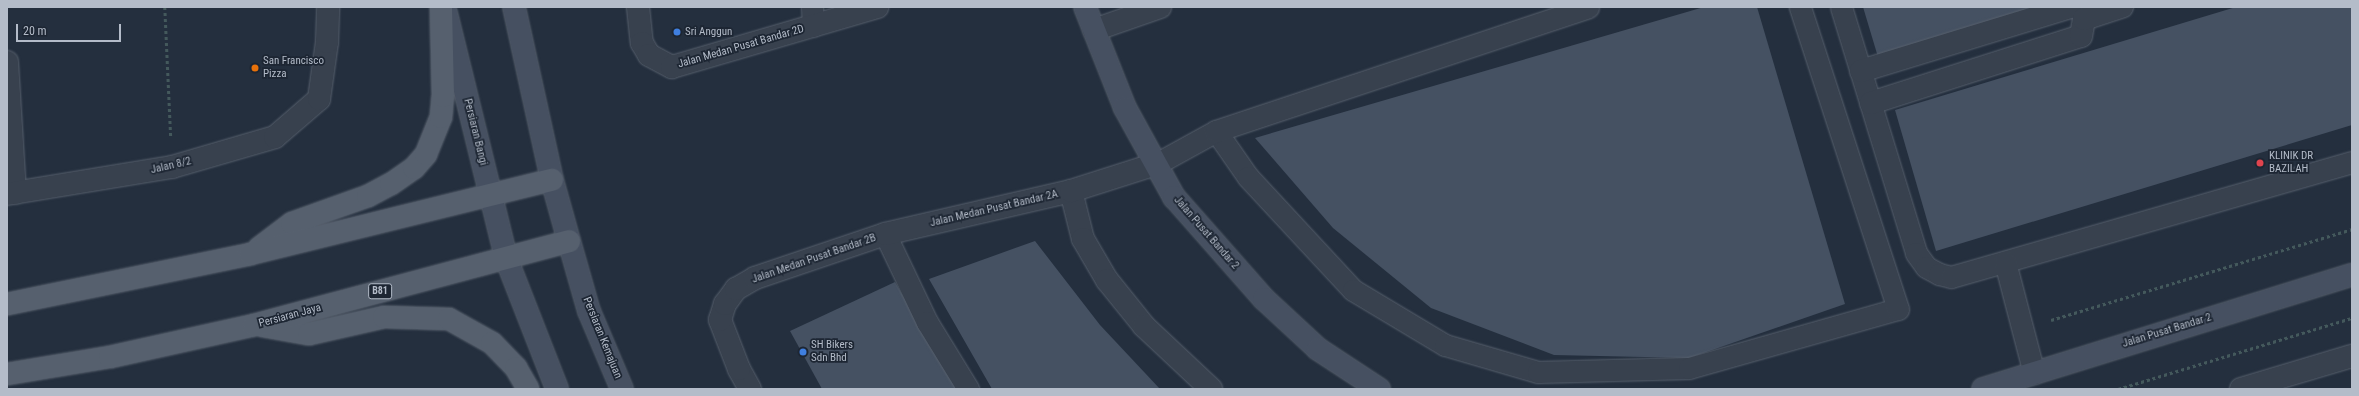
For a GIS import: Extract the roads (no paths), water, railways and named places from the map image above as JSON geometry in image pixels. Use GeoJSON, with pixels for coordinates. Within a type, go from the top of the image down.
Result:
{"type":"FeatureCollection","features":[{"type":"Feature","properties":{"kind":"main road"},"geometry":{"type":"LineString","coordinates":[[250,254],[292,223],[368,196],[391,184],[414,168],[426,154],[436,132],[443,96],[441,7]]}},
{"type":"Feature","properties":{"kind":"main road"},"geometry":{"type":"LineString","coordinates":[[7,304],[250,254],[552,180]]}},
{"type":"Feature","properties":{"kind":"main road","name":"Persiaran Jaya"},"geometry":{"type":"LineString","coordinates":[[7,374],[110,357],[254,325],[569,241]]}},
{"type":"Feature","properties":{"kind":"main road"},"geometry":{"type":"LineString","coordinates":[[254,325],[309,334],[384,317],[449,319],[492,343],[516,368],[528,389]]}},
{"type":"Feature","properties":{"kind":"street","name":"Jalan 8/2"},"geometry":{"type":"LineString","coordinates":[[11,194],[172,167],[275,137],[319,99],[327,42],[328,7]]}},
{"type":"Feature","properties":{"kind":"street","name":"Persiaran Bangi"},"geometry":{"type":"LineString","coordinates":[[444,7],[506,258]]}},
{"type":"Feature","properties":{"kind":"street"},"geometry":{"type":"LineString","coordinates":[[514,7],[552,180],[569,241]]}},
{"type":"Feature","properties":{"kind":"street","name":"Jalan Medan Pusat Bandar 2D"},"geometry":{"type":"LineString","coordinates":[[638,7],[642,43],[649,55],[672,67],[812,16],[877,7]]}},
{"type":"Feature","properties":{"kind":"street","name":"Jalan Pusat Bandar 2"},"geometry":{"type":"LineString","coordinates":[[1085,7],[1125,108],[1174,197],[1264,299],[1318,349],[1379,389]]}},
{"type":"Feature","properties":{"kind":"street"},"geometry":{"type":"LineString","coordinates":[[1094,30],[1160,7]]}},
{"type":"Feature","properties":{"kind":"street"},"geometry":{"type":"LineString","coordinates":[[1861,71],[2075,11],[2122,7]]}},
{"type":"Feature","properties":{"kind":"street"},"geometry":{"type":"LineString","coordinates":[[1871,103],[2081,36],[2075,11]]}},
{"type":"Feature","properties":{"kind":"street"},"geometry":{"type":"LineString","coordinates":[[7,62],[11,194]]}},
{"type":"Feature","properties":{"kind":"street"},"geometry":{"type":"LineString","coordinates":[[1071,191],[1156,164]]}},
{"type":"Feature","properties":{"kind":"street","name":"Jalan Medan Pusat Bandar 2A"},"geometry":{"type":"LineString","coordinates":[[885,234],[1071,191],[1083,239],[1107,280],[1144,326],[1211,389]]}},
{"type":"Feature","properties":{"kind":"street","name":"Jalan Medan Pusat Bandar 2B"},"geometry":{"type":"LineString","coordinates":[[750,389],[739,369],[720,320],[725,304],[736,289],[755,278],[885,234]]}},
{"type":"Feature","properties":{"kind":"street","name":"Persiaran Kemajuan"},"geometry":{"type":"LineString","coordinates":[[569,241],[589,311],[622,389]]}},
{"type":"Feature","properties":{"kind":"street"},"geometry":{"type":"LineString","coordinates":[[506,258],[557,389]]}},
{"type":"Feature","properties":{"kind":"street","name":"Jalan Pusat Bandar 2"},"geometry":{"type":"LineString","coordinates":[[1983,389],[2352,275]]}},
{"type":"Feature","properties":{"kind":"street"},"geometry":{"type":"LineString","coordinates":[[2241,389],[2352,356]]}},
{"type":"Feature","properties":{"kind":"lane"},"geometry":{"type":"LineString","coordinates":[[1156,164],[1216,131],[1588,7]]}},
{"type":"Feature","properties":{"kind":"lane"},"geometry":{"type":"LineString","coordinates":[[1216,131],[1248,177],[1353,290],[1445,345],[1536,380],[1689,368],[1898,309],[1800,7]]}},
{"type":"Feature","properties":{"kind":"lane"},"geometry":{"type":"LineString","coordinates":[[1841,7],[1916,253],[1926,267],[1951,278],[2352,162]]}},
{"type":"Feature","properties":{"kind":"lane"},"geometry":{"type":"LineString","coordinates":[[885,234],[926,322],[968,389]]}},
{"type":"Feature","properties":{"kind":"lane"},"geometry":{"type":"LineString","coordinates":[[2005,262],[2034,373]]}},
{"type":"Feature","properties":{"kind":"place","name":"Sri Anggun"},"geometry":{"type":"Point","coordinates":[677,32]}},
{"type":"Feature","properties":{"kind":"place","name":"San Francisco Pizza"},"geometry":{"type":"Point","coordinates":[255,68]}},
{"type":"Feature","properties":{"kind":"place","name":"KLINIK DR BAZILAH"},"geometry":{"type":"Point","coordinates":[2260,163]}},
{"type":"Feature","properties":{"kind":"place","name":"SH Bikers Sdn Bhd"},"geometry":{"type":"Point","coordinates":[803,352]}}]}
